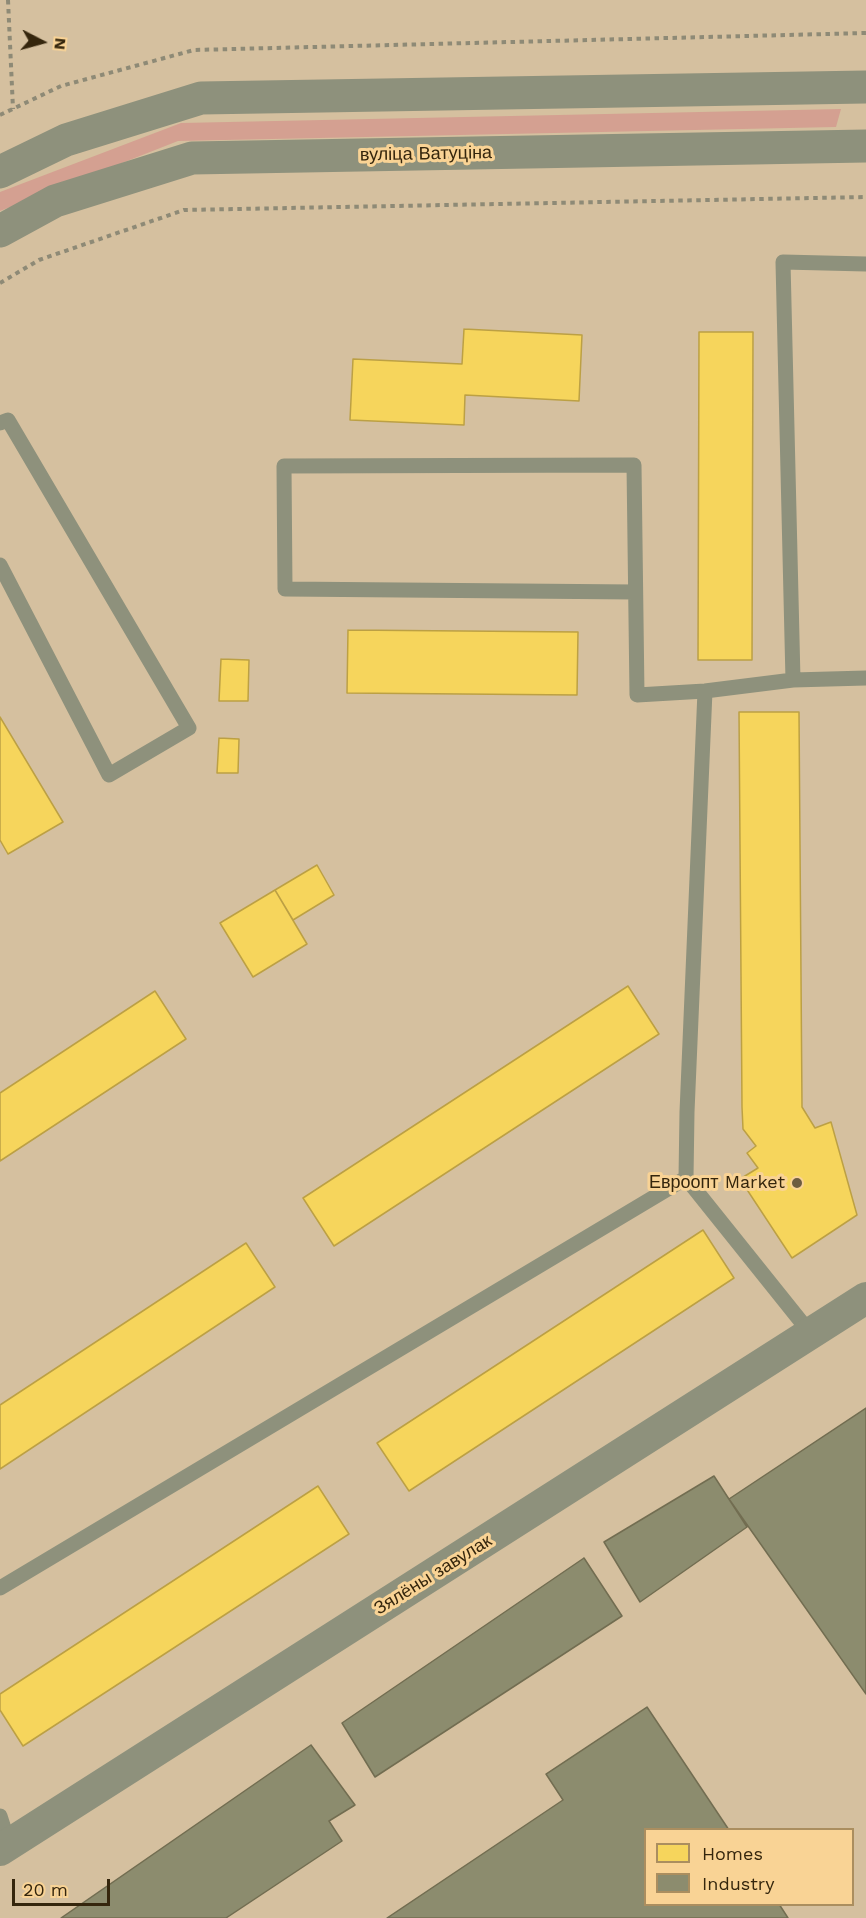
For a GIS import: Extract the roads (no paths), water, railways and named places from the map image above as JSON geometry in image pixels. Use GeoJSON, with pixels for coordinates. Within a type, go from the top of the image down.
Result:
{"type":"FeatureCollection","features":[{"type":"Feature","properties":{"kind":"street"},"geometry":{"type":"LineString","coordinates":[[0,172],[66,140],[201,98],[866,87]]}},
{"type":"Feature","properties":{"kind":"street","name":"вуліца Ватуціна"},"geometry":{"type":"LineString","coordinates":[[0,231],[55,201],[192,158],[866,146]]}},
{"type":"Feature","properties":{"kind":"street","name":"Зялёны завулак"},"geometry":{"type":"LineString","coordinates":[[3,1837],[866,1298]]}},
{"type":"Feature","properties":{"kind":"lane"},"geometry":{"type":"LineString","coordinates":[[793,680],[783,262],[866,264]]}},
{"type":"Feature","properties":{"kind":"lane"},"geometry":{"type":"LineString","coordinates":[[0,423],[8,420],[189,728],[109,775],[0,565]]}},
{"type":"Feature","properties":{"kind":"lane"},"geometry":{"type":"LineString","coordinates":[[635,592],[285,589],[284,466],[634,465],[637,694],[705,692],[793,680],[866,678]]}},
{"type":"Feature","properties":{"kind":"lane"},"geometry":{"type":"LineString","coordinates":[[705,692],[686,1178],[811,1334]]}},
{"type":"Feature","properties":{"kind":"lane"},"geometry":{"type":"LineString","coordinates":[[0,1588],[686,1178]]}},
{"type":"Feature","properties":{"kind":"place","name":"Евроопт Market"},"geometry":{"type":"Point","coordinates":[797,1183]}}]}
